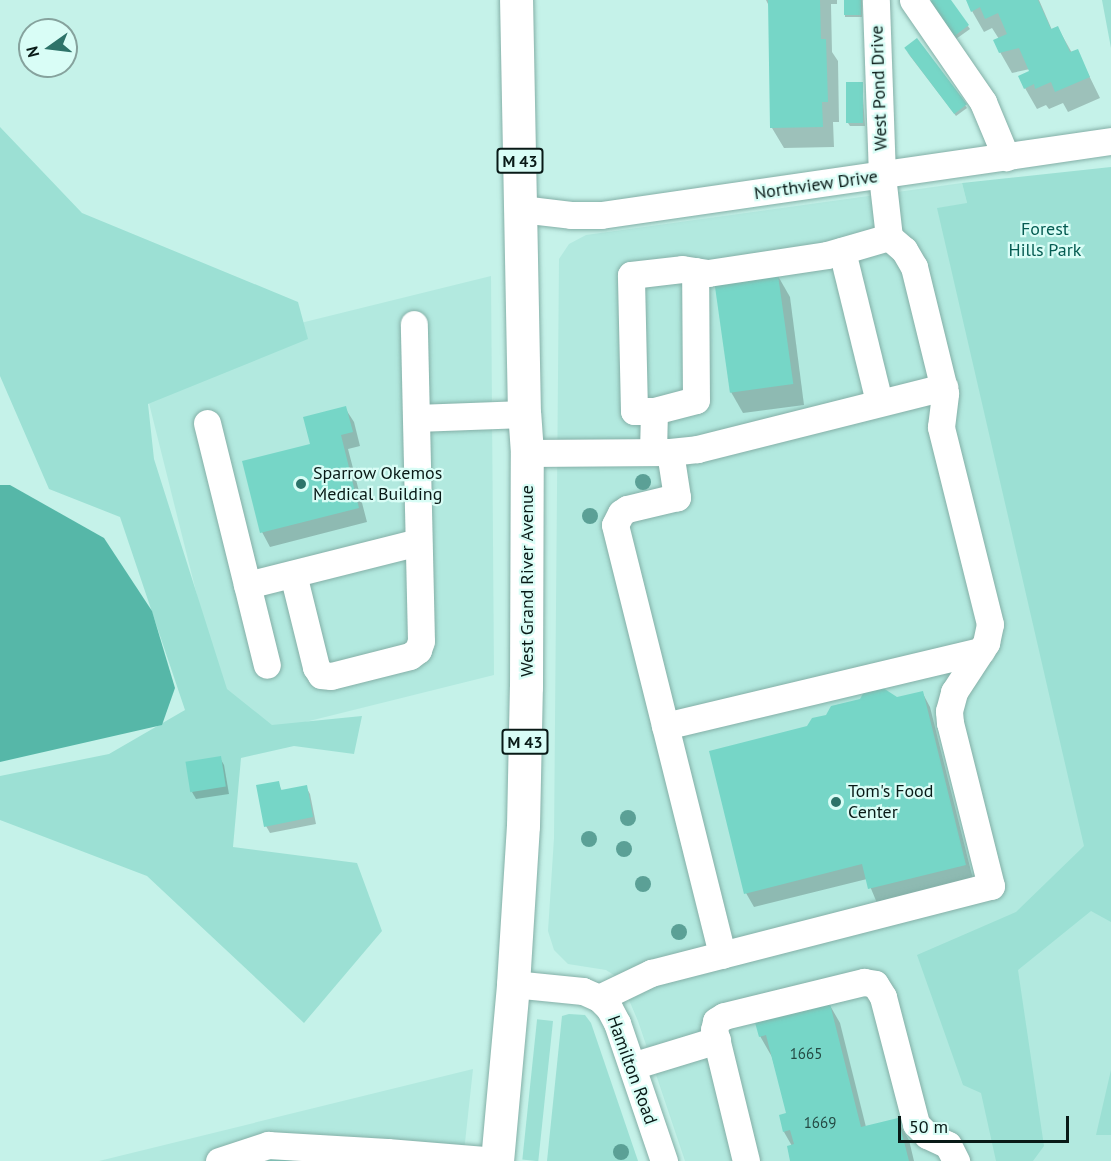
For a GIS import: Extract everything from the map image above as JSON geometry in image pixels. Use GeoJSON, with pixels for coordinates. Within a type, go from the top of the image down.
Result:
{"type":"FeatureCollection","features":[{"type":"Feature","properties":{"kind":"main road","name":"West Grand River Avenue"},"geometry":{"type":"LineString","coordinates":[[497,1161],[513,984],[525,745],[527,453],[524,414],[516,0]]}},
{"type":"Feature","properties":{"kind":"street","name":"West Pond Drive"},"geometry":{"type":"LineString","coordinates":[[876,0],[882,176],[889,237]]}},
{"type":"Feature","properties":{"kind":"street"},"geometry":{"type":"LineString","coordinates":[[913,0],[983,102],[1006,157]]}},
{"type":"Feature","properties":{"kind":"street","name":"Northview Drive"},"geometry":{"type":"LineString","coordinates":[[521,209],[571,215],[601,215],[1111,141]]}},
{"type":"Feature","properties":{"kind":"street"},"geometry":{"type":"LineString","coordinates":[[599,998],[651,973],[991,886],[950,723],[949,711],[954,692],[981,651],[989,634],[990,624],[941,427],[945,398],[944,387],[914,267],[904,250],[889,237],[842,251],[708,273],[695,271],[682,270],[631,275],[634,411],[654,411],[696,400],[695,271]]}},
{"type":"Feature","properties":{"kind":"street"},"geometry":{"type":"LineString","coordinates":[[842,251],[879,402]]}},
{"type":"Feature","properties":{"kind":"street"},"geometry":{"type":"LineString","coordinates":[[293,574],[316,667],[321,675],[331,676],[410,657],[418,650],[421,641],[414,324]]}},
{"type":"Feature","properties":{"kind":"street"},"geometry":{"type":"LineString","coordinates":[[527,453],[661,452],[697,449],[944,387]]}},
{"type":"Feature","properties":{"kind":"street"},"geometry":{"type":"LineString","coordinates":[[654,411],[661,452],[677,497],[627,510],[621,513],[615,525],[722,955]]}},
{"type":"Feature","properties":{"kind":"street"},"geometry":{"type":"LineString","coordinates":[[416,418],[524,414]]}},
{"type":"Feature","properties":{"kind":"street"},"geometry":{"type":"LineString","coordinates":[[207,423],[267,665]]}},
{"type":"Feature","properties":{"kind":"street"},"geometry":{"type":"LineString","coordinates":[[247,585],[418,542]]}},
{"type":"Feature","properties":{"kind":"street"},"geometry":{"type":"LineString","coordinates":[[665,726],[981,651]]}},
{"type":"Feature","properties":{"kind":"street"},"geometry":{"type":"LineString","coordinates":[[746,1161],[714,1025],[724,1016],[864,982],[875,984],[883,997],[916,1124],[927,1134],[948,1144],[956,1161]]}},
{"type":"Feature","properties":{"kind":"street","name":"Hamilton Road"},"geometry":{"type":"LineString","coordinates":[[513,984],[583,991],[599,998],[614,1015],[664,1161]]}},
{"type":"Feature","properties":{"kind":"street"},"geometry":{"type":"LineString","coordinates":[[632,1065],[717,1040]]}},
{"type":"Feature","properties":{"kind":"street"},"geometry":{"type":"LineString","coordinates":[[219,1161],[268,1145],[387,1157],[497,1161]]}},
{"type":"Feature","properties":{"kind":"shaded area"},"geometry":{"type":"Polygon","coordinates":[[[962,183],[1111,782],[1111,1161],[685,1161],[638,1021],[620,979],[606,970],[568,964],[554,950],[548,931],[554,838],[559,259],[569,244],[586,235],[962,183]]]}},
{"type":"Feature","properties":{"kind":"shaded area"},"geometry":{"type":"Polygon","coordinates":[[[491,276],[494,675],[233,740],[139,363],[491,276]]]}},
{"type":"Feature","properties":{"kind":"shaded area"},"geometry":{"type":"Polygon","coordinates":[[[0,485],[10,485],[104,538],[152,611],[175,688],[162,725],[0,762],[0,485]]]}},
{"type":"Feature","properties":{"kind":"shaded area"},"geometry":{"type":"Polygon","coordinates":[[[473,1069],[463,1161],[99,1161],[473,1069]]]}},
{"type":"Feature","properties":{"kind":"green space"},"geometry":{"type":"Polygon","coordinates":[[[1102,0],[1111,0],[1111,48],[1102,0]]]}},
{"type":"Feature","properties":{"kind":"green space"},"geometry":{"type":"Polygon","coordinates":[[[0,127],[82,213],[298,302],[308,339],[148,404],[154,459],[227,689],[272,725],[362,716],[354,754],[294,746],[241,758],[233,847],[357,863],[382,931],[304,1023],[147,876],[0,820],[0,776],[109,754],[185,710],[120,517],[49,489],[0,376],[0,127]]]}},
{"type":"Feature","properties":{"kind":"green space","name":"Forest Hills Park"},"geometry":{"type":"Polygon","coordinates":[[[1111,167],[1111,922],[1091,911],[1018,970],[1044,1146],[1033,1161],[996,1161],[981,1093],[963,1085],[917,955],[1016,912],[1084,846],[937,208],[967,203],[962,183],[1111,167]]]}},
{"type":"Feature","properties":{"kind":"green space"},"geometry":{"type":"Polygon","coordinates":[[[585,1015],[591,1023],[638,1161],[547,1161],[562,1016],[585,1015]]]}},
{"type":"Feature","properties":{"kind":"green space"},"geometry":{"type":"Polygon","coordinates":[[[537,1019],[553,1021],[538,1161],[522,1160],[537,1019]]]}},
{"type":"Feature","properties":{"kind":"green space"},"geometry":{"type":"Polygon","coordinates":[[[1111,1070],[1111,1135],[1096,1135],[1111,1070]]]}},
{"type":"Feature","properties":{"kind":"building"},"geometry":{"type":"Polygon","coordinates":[[[768,0],[820,0],[821,39],[826,39],[828,102],[822,102],[823,127],[770,128],[768,0]]]}},
{"type":"Feature","properties":{"kind":"building"},"geometry":{"type":"Polygon","coordinates":[[[844,0],[861,0],[861,15],[844,15],[844,0]]]}},
{"type":"Feature","properties":{"kind":"building"},"geometry":{"type":"Polygon","coordinates":[[[932,0],[951,0],[969,25],[953,37],[928,3],[932,0]]]}},
{"type":"Feature","properties":{"kind":"building"},"geometry":{"type":"Polygon","coordinates":[[[966,0],[1038,0],[1051,29],[1058,26],[1070,52],[1078,49],[1090,77],[1055,92],[1051,82],[1035,89],[1034,84],[1024,89],[1018,76],[1029,71],[1019,48],[999,53],[993,40],[1007,34],[998,13],[985,19],[980,7],[971,12],[966,0]]]}},
{"type":"Feature","properties":{"kind":"building"},"geometry":{"type":"Polygon","coordinates":[[[917,38],[967,104],[954,114],[904,48],[917,38]]]}},
{"type":"Feature","properties":{"kind":"building"},"geometry":{"type":"Polygon","coordinates":[[[846,82],[863,82],[863,123],[846,123],[846,82]]]}},
{"type":"Feature","properties":{"kind":"building"},"geometry":{"type":"Polygon","coordinates":[[[778,275],[793,384],[730,393],[715,284],[778,275]]]}},
{"type":"Feature","properties":{"kind":"building","name":"Sparrow Okemos Medical Building"},"geometry":{"type":"Polygon","coordinates":[[[346,406],[353,432],[341,435],[359,508],[260,533],[242,461],[310,444],[303,417],[346,406]]]}},
{"type":"Feature","properties":{"kind":"building","name":"Tom's Food Center"},"geometry":{"type":"Polygon","coordinates":[[[880,686],[897,697],[923,691],[966,865],[868,889],[862,864],[744,894],[709,751],[807,726],[812,718],[826,715],[831,706],[860,699],[865,690],[880,686]]]}},
{"type":"Feature","properties":{"kind":"building"},"geometry":{"type":"Polygon","coordinates":[[[221,756],[226,787],[190,792],[185,762],[221,756]]]}},
{"type":"Feature","properties":{"kind":"building"},"geometry":{"type":"Polygon","coordinates":[[[279,781],[281,790],[307,785],[313,817],[264,827],[256,785],[279,781]]]}},
{"type":"Feature","properties":{"kind":"building"},"geometry":{"type":"Polygon","coordinates":[[[829,1000],[861,1127],[898,1118],[909,1161],[790,1161],[787,1146],[794,1144],[790,1130],[783,1132],[779,1115],[786,1113],[766,1035],[759,1037],[754,1019],[829,1000]]]}},
{"type":"Feature","properties":{"kind":"building"},"geometry":{"type":"Polygon","coordinates":[[[268,1157],[292,1159],[292,1161],[268,1161],[268,1157]]]}},
{"type":"Feature","properties":{"kind":"place","name":"Sparrow Okemos Medical Building"},"geometry":{"type":"Point","coordinates":[301,484]}},
{"type":"Feature","properties":{"kind":"place","name":"Tom's Food Center"},"geometry":{"type":"Point","coordinates":[836,802]}}]}
